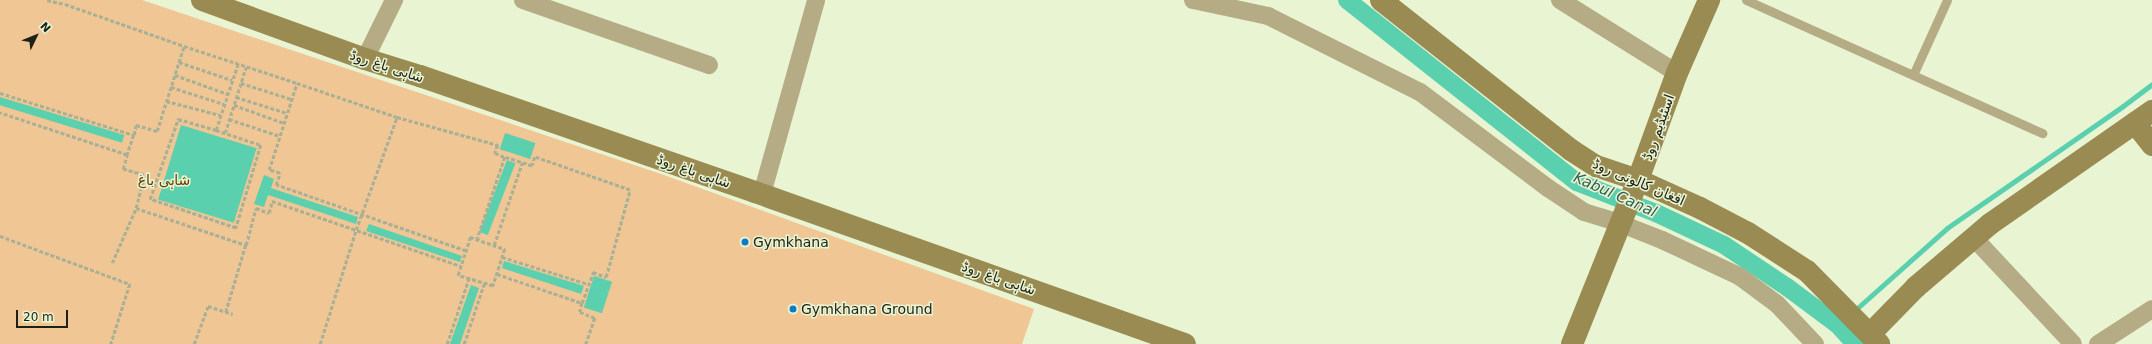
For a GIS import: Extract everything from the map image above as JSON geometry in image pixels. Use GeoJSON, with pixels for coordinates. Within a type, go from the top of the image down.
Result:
{"type":"FeatureCollection","features":[{"type":"Feature","properties":{"kind":"street","name":"شاہی باغ روڈ"},"geometry":{"type":"LineString","coordinates":[[202,0],[365,59],[435,81],[762,194],[1185,344]]}},
{"type":"Feature","properties":{"kind":"street"},"geometry":{"type":"LineString","coordinates":[[365,59],[394,0]]}},
{"type":"Feature","properties":{"kind":"street"},"geometry":{"type":"LineString","coordinates":[[523,0],[709,65]]}},
{"type":"Feature","properties":{"kind":"street"},"geometry":{"type":"LineString","coordinates":[[762,194],[816,0]]}},
{"type":"Feature","properties":{"kind":"street"},"geometry":{"type":"LineString","coordinates":[[1193,0],[1268,16],[1420,92],[1548,188],[1584,212],[1619,223],[1662,240],[1739,276],[1777,304],[1815,344]]}},
{"type":"Feature","properties":{"kind":"street","name":"افغان کالونی روڈ"},"geometry":{"type":"LineString","coordinates":[[1381,0],[1571,150],[1596,166],[1636,184],[1700,208],[1748,234],[1807,271],[1844,308],[1867,339]]}},
{"type":"Feature","properties":{"kind":"street"},"geometry":{"type":"LineString","coordinates":[[1560,0],[1677,73]]}},
{"type":"Feature","properties":{"kind":"street","name":"اسٹیڈیم روڈ"},"geometry":{"type":"LineString","coordinates":[[1572,344],[1619,223],[1636,184],[1677,73],[1709,0]]}},
{"type":"Feature","properties":{"kind":"street"},"geometry":{"type":"LineString","coordinates":[[1867,339],[1916,287],[1973,237],[2144,117],[2152,145]]}},
{"type":"Feature","properties":{"kind":"street"},"geometry":{"type":"LineString","coordinates":[[1973,237],[2073,344]]}},
{"type":"Feature","properties":{"kind":"street"},"geometry":{"type":"LineString","coordinates":[[2098,344],[2152,309]]}},
{"type":"Feature","properties":{"kind":"lane"},"geometry":{"type":"LineString","coordinates":[[1746,0],[2042,133]]}},
{"type":"Feature","properties":{"kind":"lane"},"geometry":{"type":"LineString","coordinates":[[1913,75],[1946,0]]}},
{"type":"Feature","properties":{"kind":"path"},"geometry":{"type":"LineString","coordinates":[[47,0],[65,4],[184,46],[397,117],[498,145],[495,153],[522,163],[532,166],[535,157],[630,190],[606,276],[593,272],[582,303],[580,312],[594,318],[586,344]]}},
{"type":"Feature","properties":{"kind":"path"},"geometry":{"type":"LineString","coordinates":[[112,263],[136,208],[144,175],[123,169],[136,125],[157,131],[184,46]]}},
{"type":"Feature","properties":{"kind":"path"},"geometry":{"type":"LineString","coordinates":[[179,62],[232,80]]}},
{"type":"Feature","properties":{"kind":"path"},"geometry":{"type":"LineString","coordinates":[[216,130],[238,64]]}},
{"type":"Feature","properties":{"kind":"path"},"geometry":{"type":"LineString","coordinates":[[225,133],[246,66]]}},
{"type":"Feature","properties":{"kind":"path"},"geometry":{"type":"LineString","coordinates":[[175,75],[228,94]]}},
{"type":"Feature","properties":{"kind":"path"},"geometry":{"type":"LineString","coordinates":[[241,83],[292,99]]}},
{"type":"Feature","properties":{"kind":"path"},"geometry":{"type":"LineString","coordinates":[[297,83],[269,170],[280,173],[276,185],[362,213],[466,251]]}},
{"type":"Feature","properties":{"kind":"path"},"geometry":{"type":"LineString","coordinates":[[171,87],[224,104]]}},
{"type":"Feature","properties":{"kind":"path"},"geometry":{"type":"LineString","coordinates":[[0,93],[134,135]]}},
{"type":"Feature","properties":{"kind":"path"},"geometry":{"type":"LineString","coordinates":[[236,97],[287,113]]}},
{"type":"Feature","properties":{"kind":"path"},"geometry":{"type":"LineString","coordinates":[[166,101],[220,115]]}},
{"type":"Feature","properties":{"kind":"path"},"geometry":{"type":"LineString","coordinates":[[234,105],[284,123]]}},
{"type":"Feature","properties":{"kind":"path"},"geometry":{"type":"LineString","coordinates":[[0,112],[127,155]]}},
{"type":"Feature","properties":{"kind":"path"},"geometry":{"type":"LineString","coordinates":[[326,344],[321,343],[356,230],[397,117]]}},
{"type":"Feature","properties":{"kind":"path"},"geometry":{"type":"LineString","coordinates":[[178,119],[216,130],[261,145],[236,228],[150,199],[178,119]]}},
{"type":"Feature","properties":{"kind":"path"},"geometry":{"type":"LineString","coordinates":[[229,119],[280,136]]}},
{"type":"Feature","properties":{"kind":"path"},"geometry":{"type":"LineString","coordinates":[[477,240],[505,157]]}},
{"type":"Feature","properties":{"kind":"path"},"geometry":{"type":"LineString","coordinates":[[494,245],[522,163]]}},
{"type":"Feature","properties":{"kind":"path"},"geometry":{"type":"LineString","coordinates":[[226,312],[256,208],[269,213],[272,201],[461,266]]}},
{"type":"Feature","properties":{"kind":"path"},"geometry":{"type":"LineString","coordinates":[[136,208],[246,245]]}},
{"type":"Feature","properties":{"kind":"path"},"geometry":{"type":"LineString","coordinates":[[0,236],[130,284],[111,344]]}},
{"type":"Feature","properties":{"kind":"path"},"geometry":{"type":"LineString","coordinates":[[470,237],[494,245],[505,249],[493,286],[458,275],[470,237]]}},
{"type":"Feature","properties":{"kind":"path"},"geometry":{"type":"LineString","coordinates":[[502,257],[588,284]]}},
{"type":"Feature","properties":{"kind":"path"},"geometry":{"type":"LineString","coordinates":[[497,274],[582,303]]}},
{"type":"Feature","properties":{"kind":"path"},"geometry":{"type":"LineString","coordinates":[[447,344],[469,278]]}},
{"type":"Feature","properties":{"kind":"path"},"geometry":{"type":"LineString","coordinates":[[464,344],[484,284]]}},
{"type":"Feature","properties":{"kind":"path"},"geometry":{"type":"LineString","coordinates":[[194,344],[208,306],[233,314]]}},
{"type":"Feature","properties":{"kind":"green space","name":"شاہی باغ"},"geometry":{"type":"Polygon","coordinates":[[[0,0],[142,0],[664,175],[1034,309],[1022,344],[0,344],[0,0]]]}},
{"type":"Feature","properties":{"kind":"water"},"geometry":{"type":"Polygon","coordinates":[[[0,97],[124,135],[122,143],[0,105],[0,97]]]}},
{"type":"Feature","properties":{"kind":"water"},"geometry":{"type":"Polygon","coordinates":[[[181,125],[257,148],[234,223],[158,200],[181,125]]]}},
{"type":"Feature","properties":{"kind":"water"},"geometry":{"type":"Polygon","coordinates":[[[505,133],[535,143],[530,159],[500,149],[505,133]]]}},
{"type":"Feature","properties":{"kind":"water"},"geometry":{"type":"Polygon","coordinates":[[[507,160],[515,163],[488,235],[479,232],[507,160]]]}},
{"type":"Feature","properties":{"kind":"water"},"geometry":{"type":"Polygon","coordinates":[[[264,175],[274,179],[271,188],[358,217],[356,224],[268,195],[264,207],[254,204],[264,175]]]}},
{"type":"Feature","properties":{"kind":"water"},"geometry":{"type":"Polygon","coordinates":[[[369,224],[462,256],[460,262],[366,231],[369,224]]]}},
{"type":"Feature","properties":{"kind":"water"},"geometry":{"type":"Polygon","coordinates":[[[504,261],[584,286],[581,294],[502,268],[504,261]]]}},
{"type":"Feature","properties":{"kind":"water"},"geometry":{"type":"Polygon","coordinates":[[[594,276],[612,282],[602,313],[584,307],[594,276]]]}},
{"type":"Feature","properties":{"kind":"water"},"geometry":{"type":"Polygon","coordinates":[[[471,285],[479,288],[460,344],[450,344],[471,285]]]}},
{"type":"Feature","properties":{"kind":"waterway","name":"Kabul Canal"},"geometry":{"type":"LineString","coordinates":[[1347,0],[1577,182],[1656,213],[1724,245],[1787,287],[1838,325],[1855,344]]}},
{"type":"Feature","properties":{"kind":"waterway"},"geometry":{"type":"LineString","coordinates":[[1854,311],[1947,228],[2123,106],[2152,84]]}},
{"type":"Feature","properties":{"kind":"waterway"},"geometry":{"type":"LineString","coordinates":[[1838,325],[1847,318]]}},
{"type":"Feature","properties":{"kind":"place","name":"Gymkhana"},"geometry":{"type":"Point","coordinates":[745,242]}},
{"type":"Feature","properties":{"kind":"place","name":"Gymkhana Ground"},"geometry":{"type":"Point","coordinates":[793,309]}}]}
